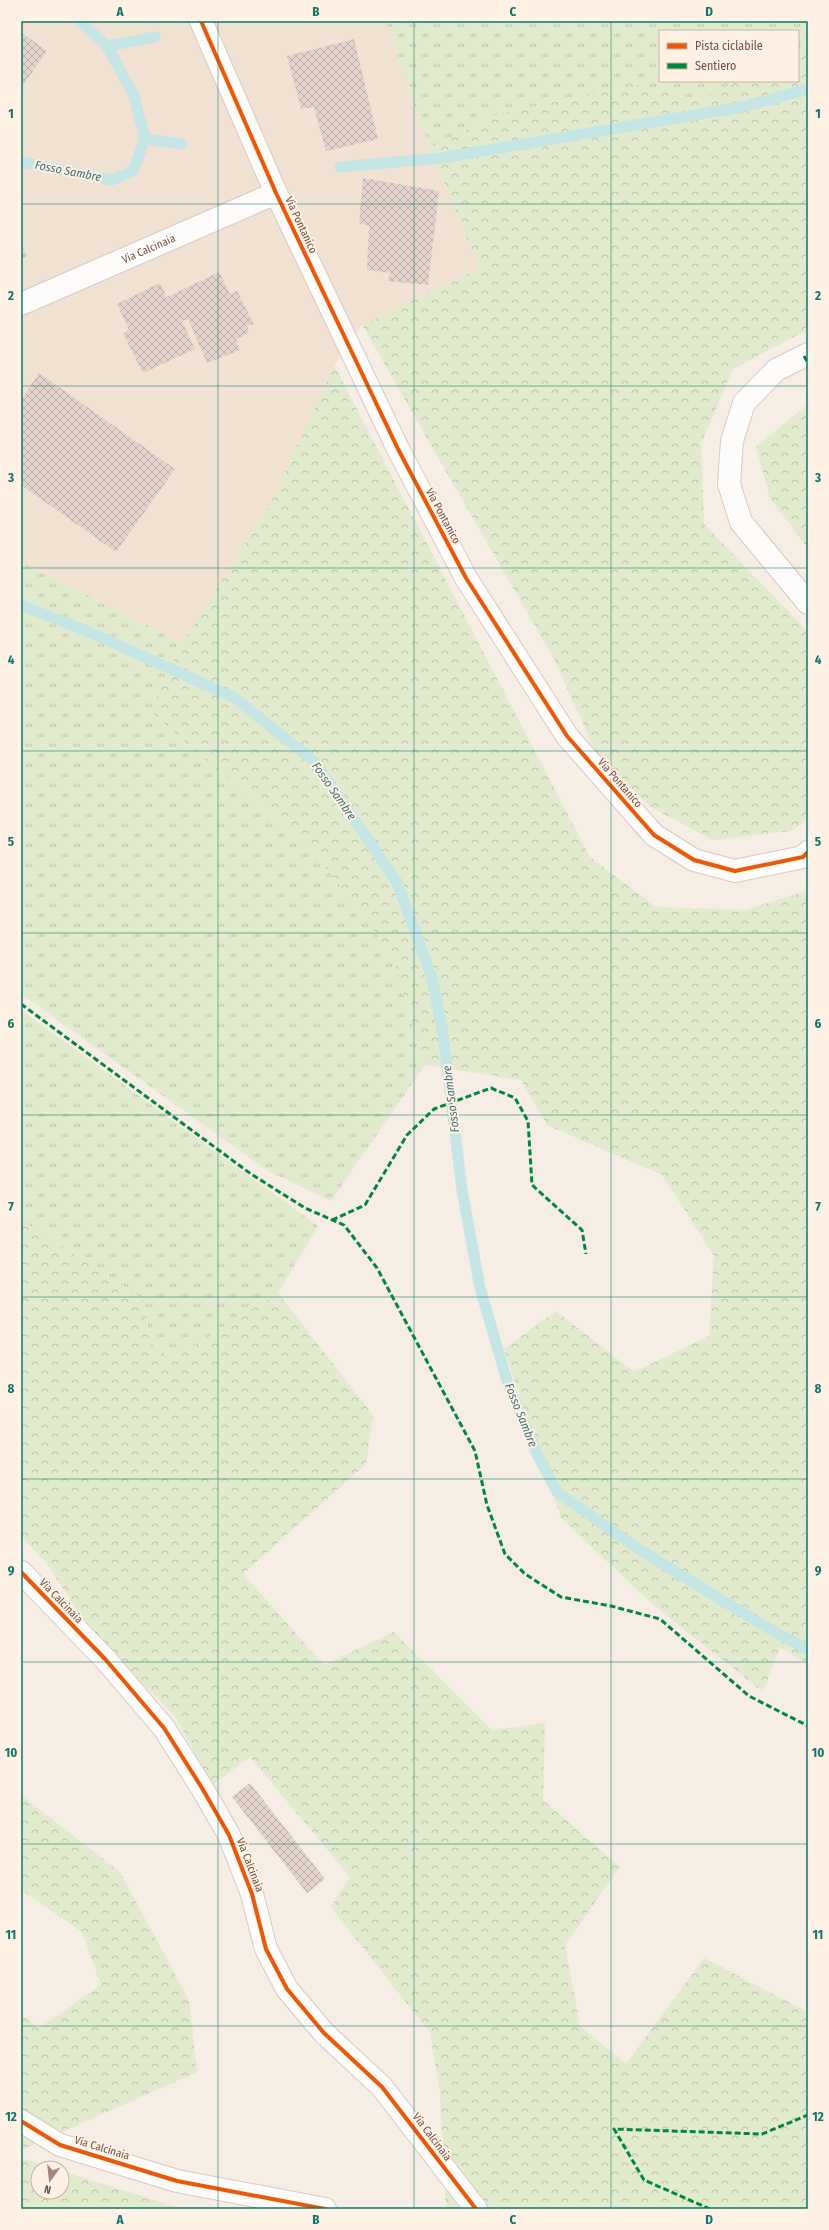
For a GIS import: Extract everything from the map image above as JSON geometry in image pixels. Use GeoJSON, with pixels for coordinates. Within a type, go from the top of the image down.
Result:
{"type":"FeatureCollection","features":[{"type":"Feature","properties":{"kind":"street","name":"Via Pontanico"},"geometry":{"type":"LineString","coordinates":[[201,21],[276,193],[398,449],[466,578],[567,736],[654,835],[694,860],[736,871],[803,857],[808,852]]}},
{"type":"Feature","properties":{"kind":"street","name":"Via Calcinaia"},"geometry":{"type":"LineString","coordinates":[[21,304],[276,193]]}},
{"type":"Feature","properties":{"kind":"street"},"geometry":{"type":"LineString","coordinates":[[808,354],[776,370],[744,403],[732,441],[728,484],[741,522],[808,603]]}},
{"type":"Feature","properties":{"kind":"street","name":"Via Calcinaia"},"geometry":{"type":"LineString","coordinates":[[21,1572],[106,1660],[164,1728],[202,1788],[229,1835],[252,1894],[266,1949],[287,1989],[324,2033],[382,2087],[476,2209]]}},
{"type":"Feature","properties":{"kind":"street","name":"Via Calcinaia"},"geometry":{"type":"LineString","coordinates":[[21,2121],[60,2144],[177,2181],[324,2209]]}},
{"type":"Feature","properties":{"kind":"shaded area"},"geometry":{"type":"Polygon","coordinates":[[[21,21],[385,21],[430,148],[479,268],[362,325],[334,365],[270,505],[182,643],[21,562],[21,21]]]}},
{"type":"Feature","properties":{"kind":"green space"},"geometry":{"type":"Polygon","coordinates":[[[385,21],[808,21],[808,43],[799,48],[799,30],[659,30],[659,82],[735,82],[700,101],[636,85],[497,114],[430,148],[385,21]]]}},
{"type":"Feature","properties":{"kind":"green space"},"geometry":{"type":"Polygon","coordinates":[[[808,43],[808,332],[803,332],[733,369],[701,444],[704,524],[808,632],[808,820],[791,831],[713,840],[652,808],[597,755],[555,661],[362,325],[479,268],[430,148],[497,114],[636,85],[700,101],[735,82],[799,82],[799,48],[808,43]]]}},
{"type":"Feature","properties":{"kind":"green space"},"geometry":{"type":"Polygon","coordinates":[[[334,365],[590,857],[656,907],[745,910],[797,894],[808,889],[808,1664],[780,1648],[763,1692],[652,1604],[561,1518],[504,1349],[556,1311],[634,1372],[709,1336],[714,1256],[662,1175],[547,1125],[521,1080],[425,1065],[393,956],[319,858],[150,711],[182,643],[270,505],[334,365]]]}},
{"type":"Feature","properties":{"kind":"green space"},"geometry":{"type":"Polygon","coordinates":[[[808,404],[808,549],[770,498],[756,447],[808,404]]]}},
{"type":"Feature","properties":{"kind":"green space"},"geometry":{"type":"Polygon","coordinates":[[[21,562],[182,643],[150,711],[319,858],[393,956],[425,1065],[331,1201],[268,1171],[21,994],[21,562]]]}},
{"type":"Feature","properties":{"kind":"green space"},"geometry":{"type":"Polygon","coordinates":[[[21,1010],[318,1226],[278,1293],[173,1359],[151,1345],[143,1299],[21,1220],[21,1010]]]}},
{"type":"Feature","properties":{"kind":"green space"},"geometry":{"type":"Polygon","coordinates":[[[21,1220],[143,1299],[151,1345],[173,1359],[278,1293],[373,1415],[366,1464],[243,1574],[324,1665],[394,1632],[492,1730],[545,1723],[543,1800],[620,1867],[565,1945],[580,2026],[626,2064],[704,1958],[808,2012],[808,2209],[446,2209],[440,2094],[430,2033],[331,1907],[350,1877],[250,1757],[212,1785],[175,1716],[92,1633],[45,1561],[21,1536],[21,1220]]]}},
{"type":"Feature","properties":{"kind":"green space"},"geometry":{"type":"Polygon","coordinates":[[[21,1795],[120,1872],[189,2000],[197,2072],[21,2150],[21,2015],[39,2028],[101,1985],[82,1932],[21,1890],[21,1795]]]}},
{"type":"Feature","properties":{"kind":"green space"},"geometry":{"type":"Polygon","coordinates":[[[21,2158],[30,2161],[30,2200],[70,2200],[70,2174],[183,2209],[21,2209],[21,2158]]]}},
{"type":"Feature","properties":{"kind":"building"},"geometry":{"type":"Polygon","coordinates":[[[21,32],[47,51],[21,88],[21,32]]]}},
{"type":"Feature","properties":{"kind":"building"},"geometry":{"type":"Polygon","coordinates":[[[354,39],[378,139],[326,151],[314,107],[301,109],[287,56],[354,39]]]}},
{"type":"Feature","properties":{"kind":"building"},"geometry":{"type":"Polygon","coordinates":[[[363,178],[439,191],[428,285],[387,281],[391,273],[367,270],[369,226],[359,223],[363,178]]]}},
{"type":"Feature","properties":{"kind":"building"},"geometry":{"type":"Polygon","coordinates":[[[21,244],[27,256],[21,259],[21,244]]]}},
{"type":"Feature","properties":{"kind":"building"},"geometry":{"type":"Polygon","coordinates":[[[219,272],[230,294],[237,291],[254,324],[247,326],[249,333],[236,339],[240,350],[207,363],[188,319],[182,321],[195,349],[143,373],[123,334],[129,330],[117,304],[160,283],[167,297],[219,272]]]}},
{"type":"Feature","properties":{"kind":"building"},"geometry":{"type":"Polygon","coordinates":[[[39,373],[175,469],[116,552],[21,485],[21,400],[39,373]]]}},
{"type":"Feature","properties":{"kind":"building"},"geometry":{"type":"Polygon","coordinates":[[[250,1783],[325,1879],[307,1893],[232,1797],[250,1783]]]}},
{"type":"Feature","properties":{"kind":"waterway","name":"Fosso Sambre"},"geometry":{"type":"LineString","coordinates":[[21,162],[112,180],[133,171],[145,139],[134,96],[107,46],[80,21]]}},
{"type":"Feature","properties":{"kind":"waterway"},"geometry":{"type":"LineString","coordinates":[[107,46],[155,37]]}},
{"type":"Feature","properties":{"kind":"waterway"},"geometry":{"type":"LineString","coordinates":[[340,167],[441,158],[742,107],[808,89]]}},
{"type":"Feature","properties":{"kind":"waterway"},"geometry":{"type":"LineString","coordinates":[[145,139],[182,144]]}},
{"type":"Feature","properties":{"kind":"waterway","name":"Fosso Sambre"},"geometry":{"type":"LineString","coordinates":[[21,605],[87,631],[235,698],[315,762],[397,882],[432,978],[443,1033],[462,1190],[480,1288],[507,1381],[536,1452],[557,1492],[640,1550],[763,1625],[808,1650]]}},
{"type":"Feature","properties":{"kind":"marked path"},"geometry":{"type":"LineString","coordinates":[[804,356],[808,363]]}},
{"type":"Feature","properties":{"kind":"marked path"},"geometry":{"type":"LineString","coordinates":[[21,1004],[251,1174],[305,1208],[344,1225],[377,1268],[475,1451],[487,1505],[505,1554],[525,1574],[561,1597],[611,1606],[660,1619],[749,1696],[808,1726]]}},
{"type":"Feature","properties":{"kind":"marked path"},"geometry":{"type":"LineString","coordinates":[[332,1220],[365,1205],[407,1135],[434,1109],[491,1088],[515,1098],[528,1121],[532,1185],[582,1230],[586,1254]]}},
{"type":"Feature","properties":{"kind":"marked path"},"geometry":{"type":"LineString","coordinates":[[710,2209],[644,2180],[614,2129],[762,2134],[808,2115]]}},
{"type":"Feature","properties":{"kind":"cycle path"},"geometry":{"type":"LineString","coordinates":[[201,21],[276,193],[398,449],[466,578],[567,736],[654,835],[694,860],[735,871],[803,857],[808,852]]}},
{"type":"Feature","properties":{"kind":"cycle path"},"geometry":{"type":"LineString","coordinates":[[21,1572],[106,1660],[164,1728],[202,1788],[229,1835],[252,1894],[266,1949],[287,1989],[324,2033],[382,2087],[476,2209]]}},
{"type":"Feature","properties":{"kind":"cycle path"},"geometry":{"type":"LineString","coordinates":[[21,2121],[60,2145],[177,2181],[325,2209]]}}]}
